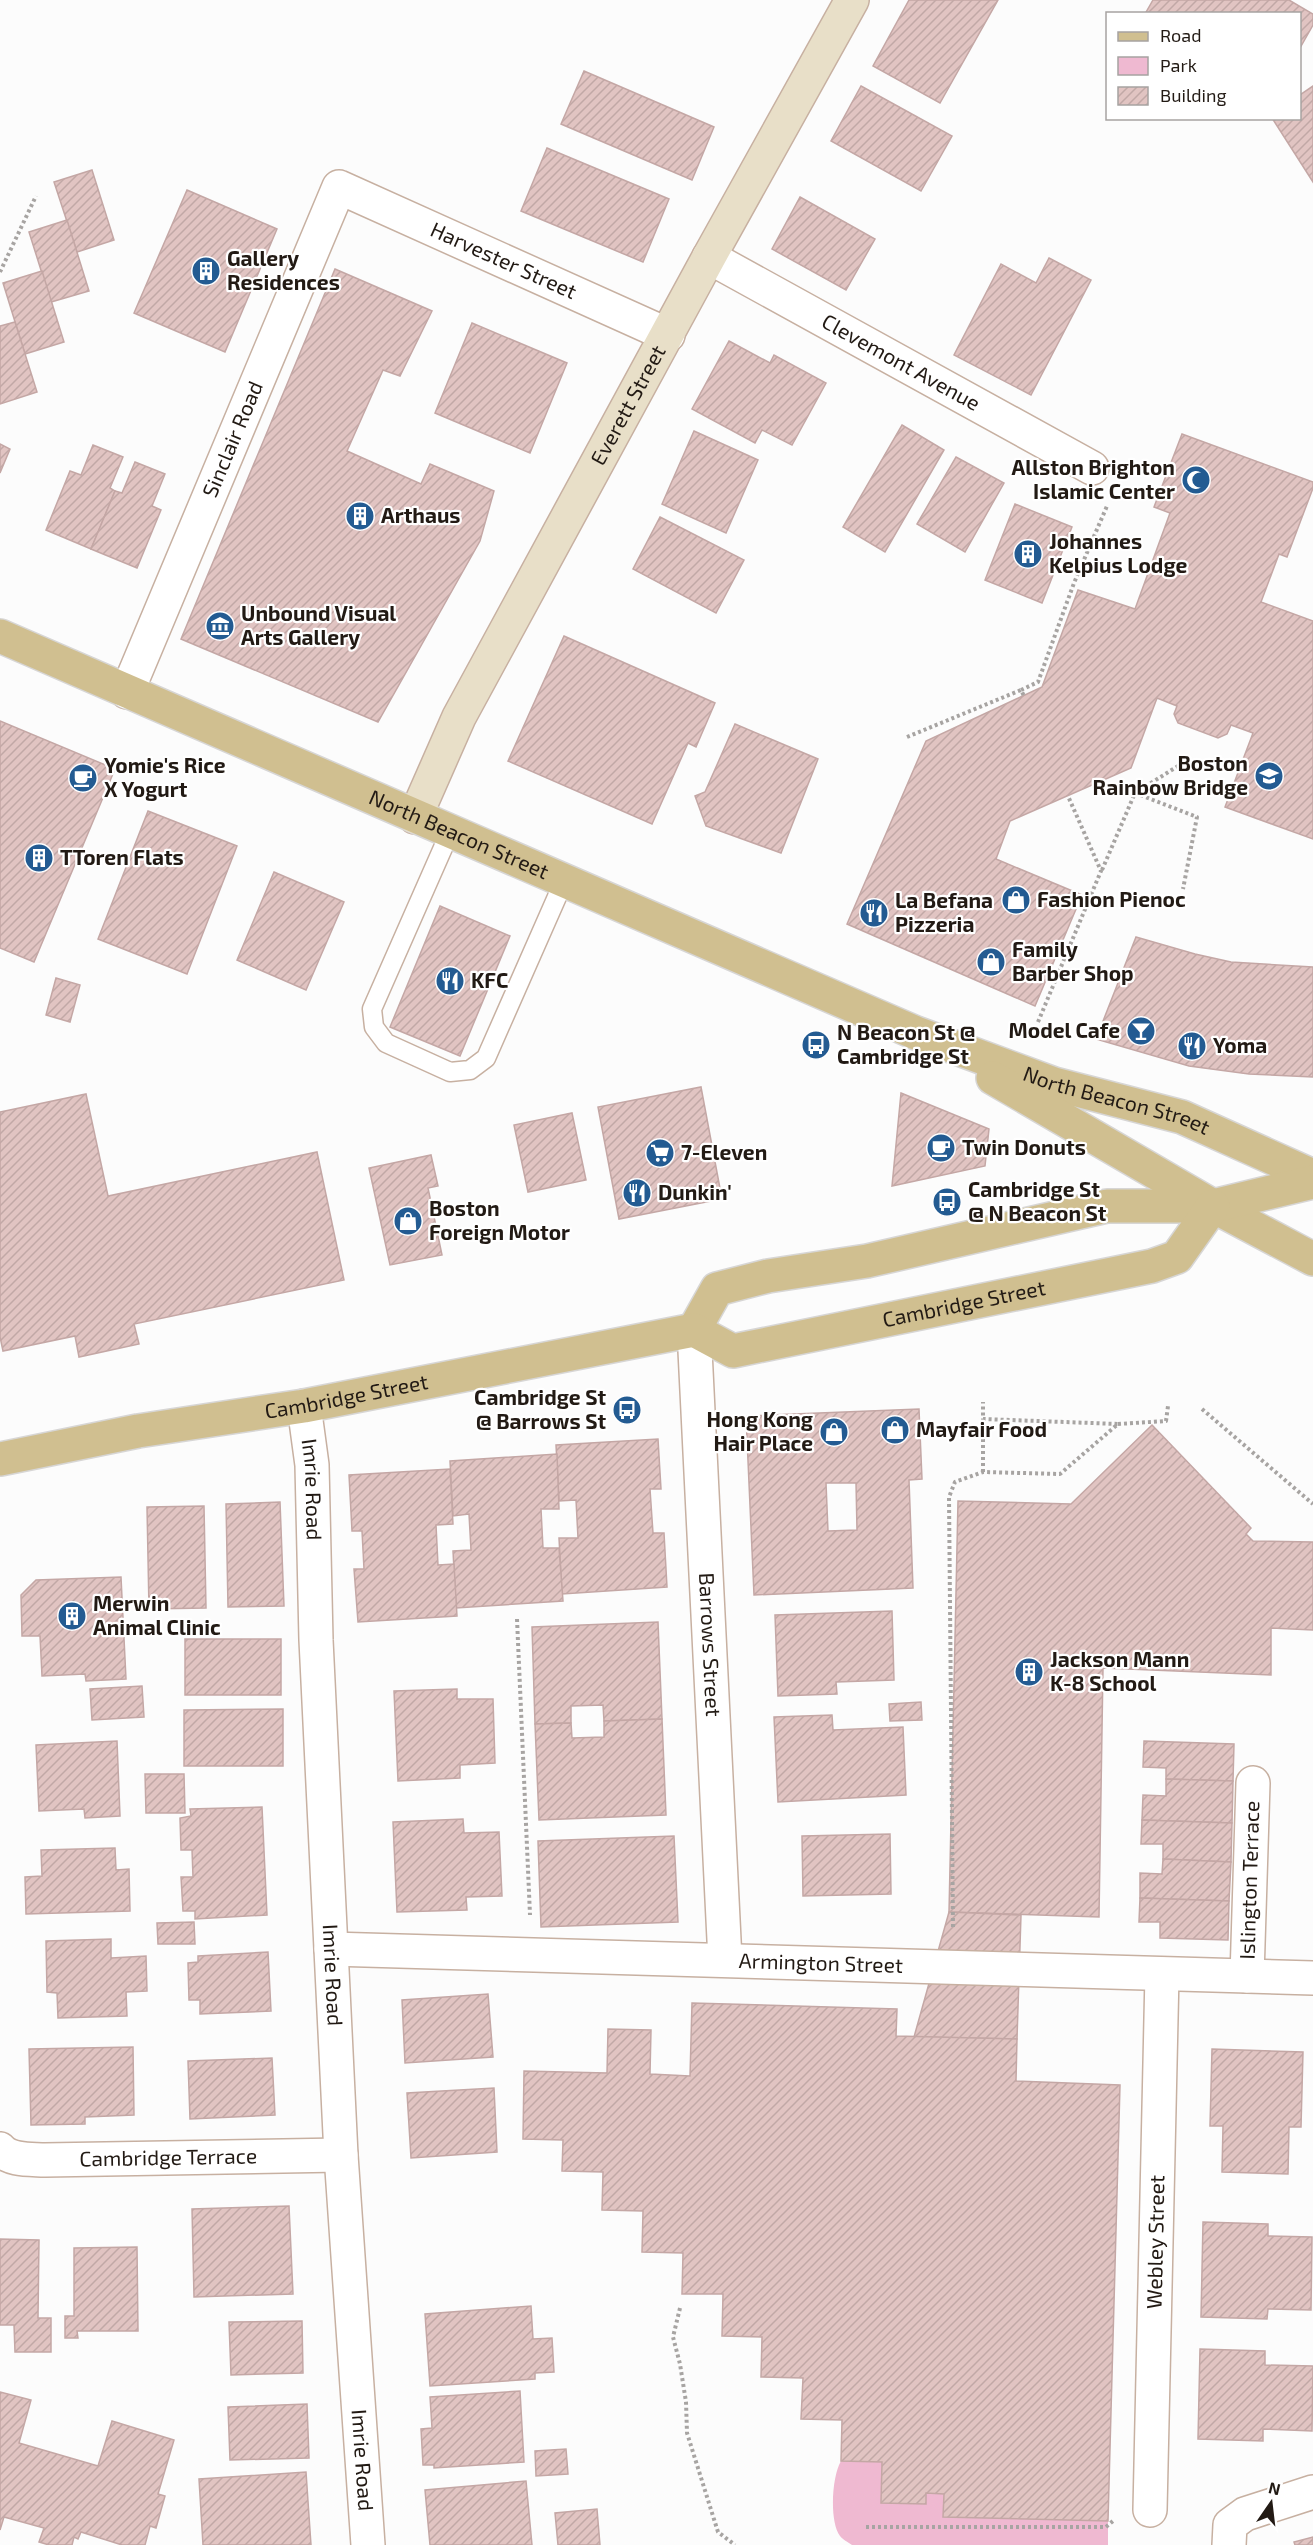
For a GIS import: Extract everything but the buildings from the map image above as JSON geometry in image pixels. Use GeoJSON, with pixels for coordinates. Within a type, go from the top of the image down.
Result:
{"type":"FeatureCollection","features":[{"type":"Feature","properties":{"kind":"main road","name":"North Beacon Street"},"geometry":{"type":"LineString","coordinates":[[0,636],[916,1034],[1054,1084],[1182,1117],[1313,1176]]}},
{"type":"Feature","properties":{"kind":"main road","name":"North Beacon Street"},"geometry":{"type":"LineString","coordinates":[[916,1034],[1213,1206],[1313,1259]]}},
{"type":"Feature","properties":{"kind":"main road"},"geometry":{"type":"LineString","coordinates":[[694,1330],[717,1289],[758,1278],[867,1262],[1107,1206],[1213,1206],[1313,1182]]}},
{"type":"Feature","properties":{"kind":"main road","name":"Cambridge Street"},"geometry":{"type":"LineString","coordinates":[[0,1459],[138,1431],[304,1406],[694,1330],[733,1351],[840,1331],[1160,1263],[1177,1257],[1213,1206]]}},
{"type":"Feature","properties":{"kind":"street","name":"Everett Street"},"geometry":{"type":"LineString","coordinates":[[415,817],[459,717],[709,257],[852,0]]}},
{"type":"Feature","properties":{"kind":"street","name":"Harvester Street"},"geometry":{"type":"LineString","coordinates":[[339,187],[668,335]]}},
{"type":"Feature","properties":{"kind":"street","name":"Sinclair Road"},"geometry":{"type":"LineString","coordinates":[[127,692],[339,187]]}},
{"type":"Feature","properties":{"kind":"street","name":"Clevemont Avenue"},"geometry":{"type":"LineString","coordinates":[[709,257],[1092,468]]}},
{"type":"Feature","properties":{"kind":"street","name":"Barrows Street"},"geometry":{"type":"LineString","coordinates":[[694,1330],[725,1960]]}},
{"type":"Feature","properties":{"kind":"street","name":"Imrie Road"},"geometry":{"type":"LineString","coordinates":[[304,1406],[312,1465],[316,1640],[341,2155],[368,2545]]}},
{"type":"Feature","properties":{"kind":"street","name":"Islington Terrace"},"geometry":{"type":"LineString","coordinates":[[1246,1976],[1253,1783]]}},
{"type":"Feature","properties":{"kind":"street","name":"Armington Street"},"geometry":{"type":"LineString","coordinates":[[331,1949],[1313,1978]]}},
{"type":"Feature","properties":{"kind":"street","name":"Webley Street"},"geometry":{"type":"LineString","coordinates":[[1150,2510],[1162,1974]]}},
{"type":"Feature","properties":{"kind":"street","name":"Cambridge Terrace"},"geometry":{"type":"LineString","coordinates":[[0,2149],[4,2154],[24,2159],[45,2160],[341,2155]]}},
{"type":"Feature","properties":{"kind":"street"},"geometry":{"type":"LineString","coordinates":[[1229,2545],[1230,2525],[1245,2514],[1313,2492]]}},
{"type":"Feature","properties":{"kind":"lane"},"geometry":{"type":"LineString","coordinates":[[450,832],[372,1009],[374,1027],[386,1043],[450,1072],[470,1070],[486,1058],[564,881]]}},
{"type":"Feature","properties":{"kind":"path"},"geometry":{"type":"LineString","coordinates":[[0,272],[36,196]]}},
{"type":"Feature","properties":{"kind":"path"},"geometry":{"type":"LineString","coordinates":[[907,737],[1038,682],[1074,583],[1107,506]]}},
{"type":"Feature","properties":{"kind":"path"},"geometry":{"type":"LineString","coordinates":[[1021,690],[1024,696]]}},
{"type":"Feature","properties":{"kind":"path"},"geometry":{"type":"LineString","coordinates":[[1038,1022],[1135,794],[1186,761]]}},
{"type":"Feature","properties":{"kind":"path"},"geometry":{"type":"LineString","coordinates":[[1135,794],[1197,817],[1184,889]]}},
{"type":"Feature","properties":{"kind":"path"},"geometry":{"type":"LineString","coordinates":[[1068,796],[1101,871]]}},
{"type":"Feature","properties":{"kind":"path"},"geometry":{"type":"LineString","coordinates":[[983,1402],[983,1472]]}},
{"type":"Feature","properties":{"kind":"path"},"geometry":{"type":"LineString","coordinates":[[983,1419],[1118,1424],[1166,1421],[1168,1406]]}},
{"type":"Feature","properties":{"kind":"path"},"geometry":{"type":"LineString","coordinates":[[1202,1409],[1313,1504]]}},
{"type":"Feature","properties":{"kind":"path"},"geometry":{"type":"LineString","coordinates":[[954,1939],[949,1497],[955,1482],[983,1472],[1060,1474],[1118,1424]]}},
{"type":"Feature","properties":{"kind":"path"},"geometry":{"type":"LineString","coordinates":[[517,1619],[530,1920]]}},
{"type":"Feature","properties":{"kind":"path"},"geometry":{"type":"LineString","coordinates":[[681,2308],[673,2337],[686,2402],[687,2433],[718,2532],[735,2545]]}},
{"type":"Feature","properties":{"kind":"path"},"geometry":{"type":"LineString","coordinates":[[866,2527],[1106,2527],[1116,2519]]}},
{"type":"Feature","properties":{"kind":"green space"},"geometry":{"type":"Polygon","coordinates":[[[841,2461],[882,2462],[881,2503],[926,2504],[926,2493],[944,2494],[943,2517],[1108,2521],[1108,2545],[852,2545],[840,2536],[834,2520],[834,2487],[841,2461]]]}},
{"type":"Feature","properties":{"kind":"place","name":"Gallery Residences"},"geometry":{"type":"Point","coordinates":[206,271]}},
{"type":"Feature","properties":{"kind":"place","name":"Allston Brighton Islamic Center"},"geometry":{"type":"Point","coordinates":[1196,480]}},
{"type":"Feature","properties":{"kind":"place","name":"Arthaus"},"geometry":{"type":"Point","coordinates":[360,516]}},
{"type":"Feature","properties":{"kind":"place","name":"Johannes Kelpius Lodge"},"geometry":{"type":"Point","coordinates":[1028,554]}},
{"type":"Feature","properties":{"kind":"place","name":"Unbound Visual Arts Gallery"},"geometry":{"type":"Point","coordinates":[220,626]}},
{"type":"Feature","properties":{"kind":"place","name":"Boston Rainbow Bridge"},"geometry":{"type":"Point","coordinates":[1269,776]}},
{"type":"Feature","properties":{"kind":"place","name":"Yomie's Rice X Yogurt"},"geometry":{"type":"Point","coordinates":[83,778]}},
{"type":"Feature","properties":{"kind":"place","name":"TToren Flats"},"geometry":{"type":"Point","coordinates":[39,858]}},
{"type":"Feature","properties":{"kind":"place","name":"Fashion Pienoc"},"geometry":{"type":"Point","coordinates":[1016,900]}},
{"type":"Feature","properties":{"kind":"place","name":"La Befana Pizzeria"},"geometry":{"type":"Point","coordinates":[874,913]}},
{"type":"Feature","properties":{"kind":"place","name":"Family Barber Shop"},"geometry":{"type":"Point","coordinates":[991,962]}},
{"type":"Feature","properties":{"kind":"place","name":"KFC"},"geometry":{"type":"Point","coordinates":[450,981]}},
{"type":"Feature","properties":{"kind":"place","name":"Model Cafe"},"geometry":{"type":"Point","coordinates":[1141,1031]}},
{"type":"Feature","properties":{"kind":"place","name":"N Beacon St @ Cambridge St"},"geometry":{"type":"Point","coordinates":[816,1045]}},
{"type":"Feature","properties":{"kind":"place","name":"Yoma"},"geometry":{"type":"Point","coordinates":[1192,1046]}},
{"type":"Feature","properties":{"kind":"place","name":"Twin Donuts"},"geometry":{"type":"Point","coordinates":[941,1148]}},
{"type":"Feature","properties":{"kind":"place","name":"7-Eleven"},"geometry":{"type":"Point","coordinates":[660,1153]}},
{"type":"Feature","properties":{"kind":"place","name":"Dunkin'"},"geometry":{"type":"Point","coordinates":[637,1193]}},
{"type":"Feature","properties":{"kind":"place","name":"Cambridge St @ N Beacon St"},"geometry":{"type":"Point","coordinates":[947,1202]}},
{"type":"Feature","properties":{"kind":"place","name":"Boston Foreign Motor"},"geometry":{"type":"Point","coordinates":[408,1221]}},
{"type":"Feature","properties":{"kind":"place","name":"Cambridge St @ Barrows St"},"geometry":{"type":"Point","coordinates":[627,1410]}},
{"type":"Feature","properties":{"kind":"place","name":"Mayfair Food"},"geometry":{"type":"Point","coordinates":[895,1430]}},
{"type":"Feature","properties":{"kind":"place","name":"Hong Kong Hair Place"},"geometry":{"type":"Point","coordinates":[834,1432]}},
{"type":"Feature","properties":{"kind":"place","name":"Merwin Animal Clinic"},"geometry":{"type":"Point","coordinates":[72,1616]}},
{"type":"Feature","properties":{"kind":"place","name":"Jackson Mann K-8 School"},"geometry":{"type":"Point","coordinates":[1029,1672]}}]}
